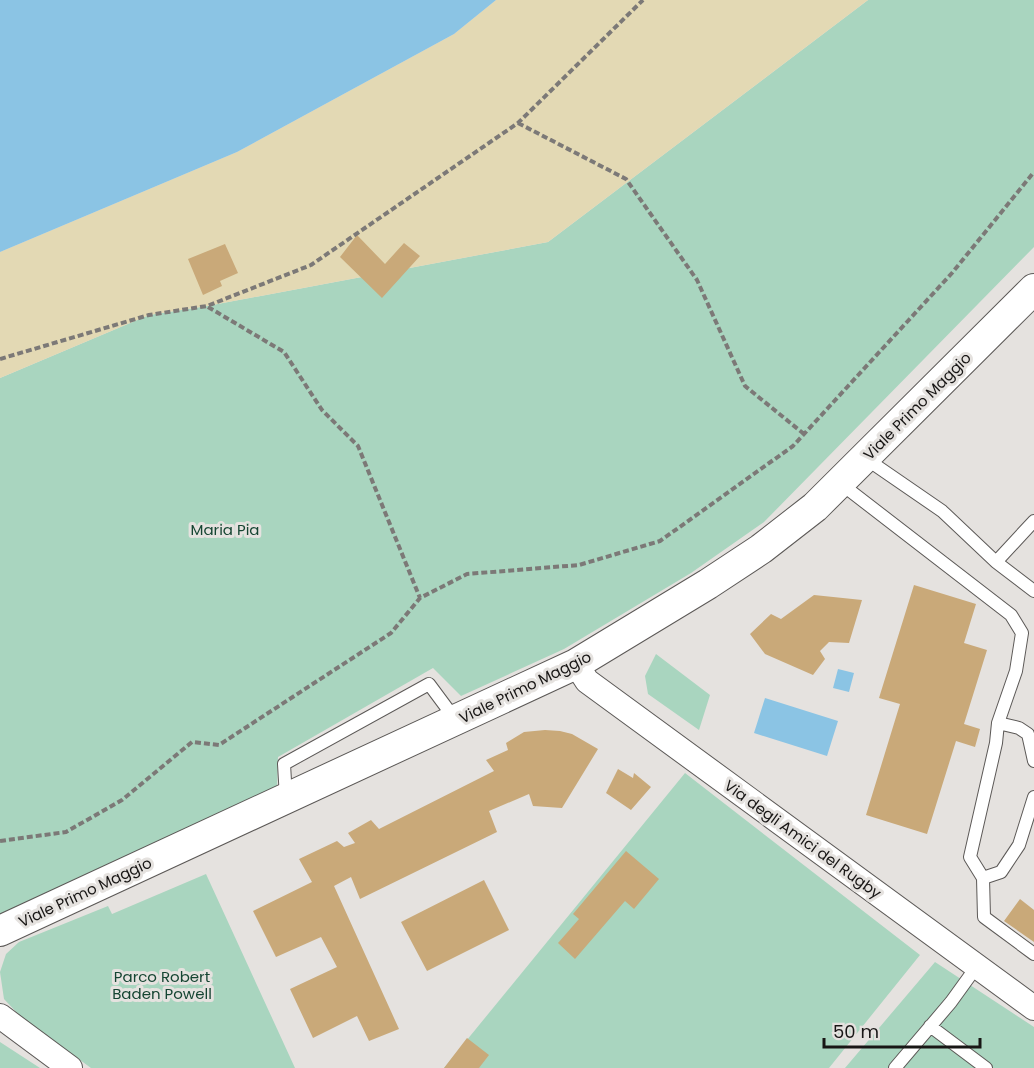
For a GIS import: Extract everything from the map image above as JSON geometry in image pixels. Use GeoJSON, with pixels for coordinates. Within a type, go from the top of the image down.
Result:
{"type":"FeatureCollection","features":[{"type":"Feature","properties":{"kind":"street","name":"Viale Primo Maggio"},"geometry":{"type":"LineString","coordinates":[[0,931],[576,664],[708,584],[762,549],[815,507],[1034,289]]}},
{"type":"Feature","properties":{"kind":"street","name":"Via degli Amici del Rugby"},"geometry":{"type":"LineString","coordinates":[[576,664],[587,681],[1034,1008]]}},
{"type":"Feature","properties":{"kind":"street"},"geometry":{"type":"LineString","coordinates":[[0,1016],[58,1064]]}},
{"type":"Feature","properties":{"kind":"lane"},"geometry":{"type":"LineString","coordinates":[[865,458],[942,511],[996,562],[1034,591]]}},
{"type":"Feature","properties":{"kind":"lane"},"geometry":{"type":"LineString","coordinates":[[840,483],[1011,615],[1022,633],[1016,671],[998,723],[996,743],[970,857],[983,878],[984,917],[1034,954]]}},
{"type":"Feature","properties":{"kind":"lane"},"geometry":{"type":"LineString","coordinates":[[996,562],[1034,521]]}},
{"type":"Feature","properties":{"kind":"lane"},"geometry":{"type":"LineString","coordinates":[[286,800],[284,764],[429,684],[456,720]]}},
{"type":"Feature","properties":{"kind":"lane"},"geometry":{"type":"LineString","coordinates":[[998,723],[1018,728],[1028,734],[1034,761]]}},
{"type":"Feature","properties":{"kind":"lane"},"geometry":{"type":"LineString","coordinates":[[983,878],[1001,872],[1019,845],[1034,796]]}},
{"type":"Feature","properties":{"kind":"lane"},"geometry":{"type":"LineString","coordinates":[[895,1068],[977,966]]}},
{"type":"Feature","properties":{"kind":"lane"},"geometry":{"type":"LineString","coordinates":[[930,1026],[986,1068]]}},
{"type":"Feature","properties":{"kind":"path"},"geometry":{"type":"LineString","coordinates":[[0,359],[149,315],[207,306],[311,265],[518,123],[644,0]]}},
{"type":"Feature","properties":{"kind":"path"},"geometry":{"type":"LineString","coordinates":[[518,123],[626,179],[696,280],[745,386],[804,434]]}},
{"type":"Feature","properties":{"kind":"path"},"geometry":{"type":"LineString","coordinates":[[0,841],[66,832],[122,800],[192,742],[219,745],[391,633],[420,598],[467,574],[579,565],[660,541],[793,446],[952,273],[1034,172]]}},
{"type":"Feature","properties":{"kind":"path"},"geometry":{"type":"LineString","coordinates":[[207,306],[284,352],[321,410],[358,446],[420,598]]}},
{"type":"Feature","properties":{"kind":"green space","name":"Maria Pia"},"geometry":{"type":"Polygon","coordinates":[[[868,0],[1034,0],[1034,247],[764,522],[691,573],[564,649],[461,696],[433,668],[278,757],[277,788],[0,915],[0,378],[149,315],[548,242],[868,0]]]}},
{"type":"Feature","properties":{"kind":"green space"},"geometry":{"type":"Polygon","coordinates":[[[656,654],[710,695],[699,730],[648,694],[645,676],[656,654]]]}},
{"type":"Feature","properties":{"kind":"green space"},"geometry":{"type":"Polygon","coordinates":[[[685,773],[920,955],[829,1068],[444,1068],[685,773]]]}},
{"type":"Feature","properties":{"kind":"green space","name":"Parco Robert Baden Powell"},"geometry":{"type":"Polygon","coordinates":[[[206,874],[295,1068],[91,1068],[21,1017],[4,999],[0,972],[6,954],[19,942],[108,906],[112,914],[206,874]]]}},
{"type":"Feature","properties":{"kind":"green space"},"geometry":{"type":"Polygon","coordinates":[[[935,962],[1034,1027],[1034,1068],[845,1068],[935,962]]]}},
{"type":"Feature","properties":{"kind":"green space"},"geometry":{"type":"Polygon","coordinates":[[[0,1042],[40,1068],[0,1068],[0,1042]]]}},
{"type":"Feature","properties":{"kind":"sand"},"geometry":{"type":"Polygon","coordinates":[[[496,0],[868,0],[548,242],[149,315],[0,378],[0,252],[237,152],[454,34],[496,0]]]}},
{"type":"Feature","properties":{"kind":"water"},"geometry":{"type":"Polygon","coordinates":[[[0,0],[496,0],[454,34],[237,152],[0,252],[0,0]]]}},
{"type":"Feature","properties":{"kind":"water"},"geometry":{"type":"Polygon","coordinates":[[[838,669],[854,673],[849,692],[833,688],[838,669]]]}},
{"type":"Feature","properties":{"kind":"water"},"geometry":{"type":"Polygon","coordinates":[[[765,698],[838,721],[827,756],[754,733],[765,698]]]}},
{"type":"Feature","properties":{"kind":"building"},"geometry":{"type":"Polygon","coordinates":[[[357,235],[385,264],[404,243],[420,256],[382,298],[340,257],[357,235]]]}},
{"type":"Feature","properties":{"kind":"building"},"geometry":{"type":"Polygon","coordinates":[[[225,244],[238,273],[220,281],[222,286],[203,295],[188,259],[225,244]]]}},
{"type":"Feature","properties":{"kind":"building"},"geometry":{"type":"Polygon","coordinates":[[[914,585],[976,604],[964,643],[987,650],[964,724],[980,729],[975,747],[956,741],[927,834],[866,815],[900,704],[879,698],[914,585]]]}},
{"type":"Feature","properties":{"kind":"building"},"geometry":{"type":"Polygon","coordinates":[[[814,595],[862,600],[849,643],[829,642],[820,651],[825,659],[813,675],[765,654],[750,634],[771,614],[781,619],[814,595]]]}},
{"type":"Feature","properties":{"kind":"building"},"geometry":{"type":"Polygon","coordinates":[[[545,730],[572,734],[598,749],[562,808],[533,806],[529,794],[489,811],[497,832],[360,899],[351,877],[334,886],[399,1029],[369,1041],[357,1016],[313,1038],[290,989],[337,967],[321,937],[276,957],[253,911],[312,882],[299,859],[337,841],[344,847],[355,843],[348,833],[371,820],[379,829],[494,771],[486,760],[508,750],[506,743],[524,732],[545,730]]]}},
{"type":"Feature","properties":{"kind":"building"},"geometry":{"type":"Polygon","coordinates":[[[618,769],[633,778],[634,773],[651,787],[631,810],[606,793],[618,769]]]}},
{"type":"Feature","properties":{"kind":"building"},"geometry":{"type":"Polygon","coordinates":[[[626,851],[659,879],[634,909],[625,901],[575,959],[558,943],[579,919],[573,914],[626,851]]]}},
{"type":"Feature","properties":{"kind":"building"},"geometry":{"type":"Polygon","coordinates":[[[484,880],[509,930],[427,971],[401,922],[484,880]]]}},
{"type":"Feature","properties":{"kind":"building"},"geometry":{"type":"Polygon","coordinates":[[[1020,899],[1034,910],[1034,942],[1004,921],[1020,899]]]}},
{"type":"Feature","properties":{"kind":"building"},"geometry":{"type":"Polygon","coordinates":[[[467,1038],[489,1055],[479,1068],[444,1068],[467,1038]]]}}]}
